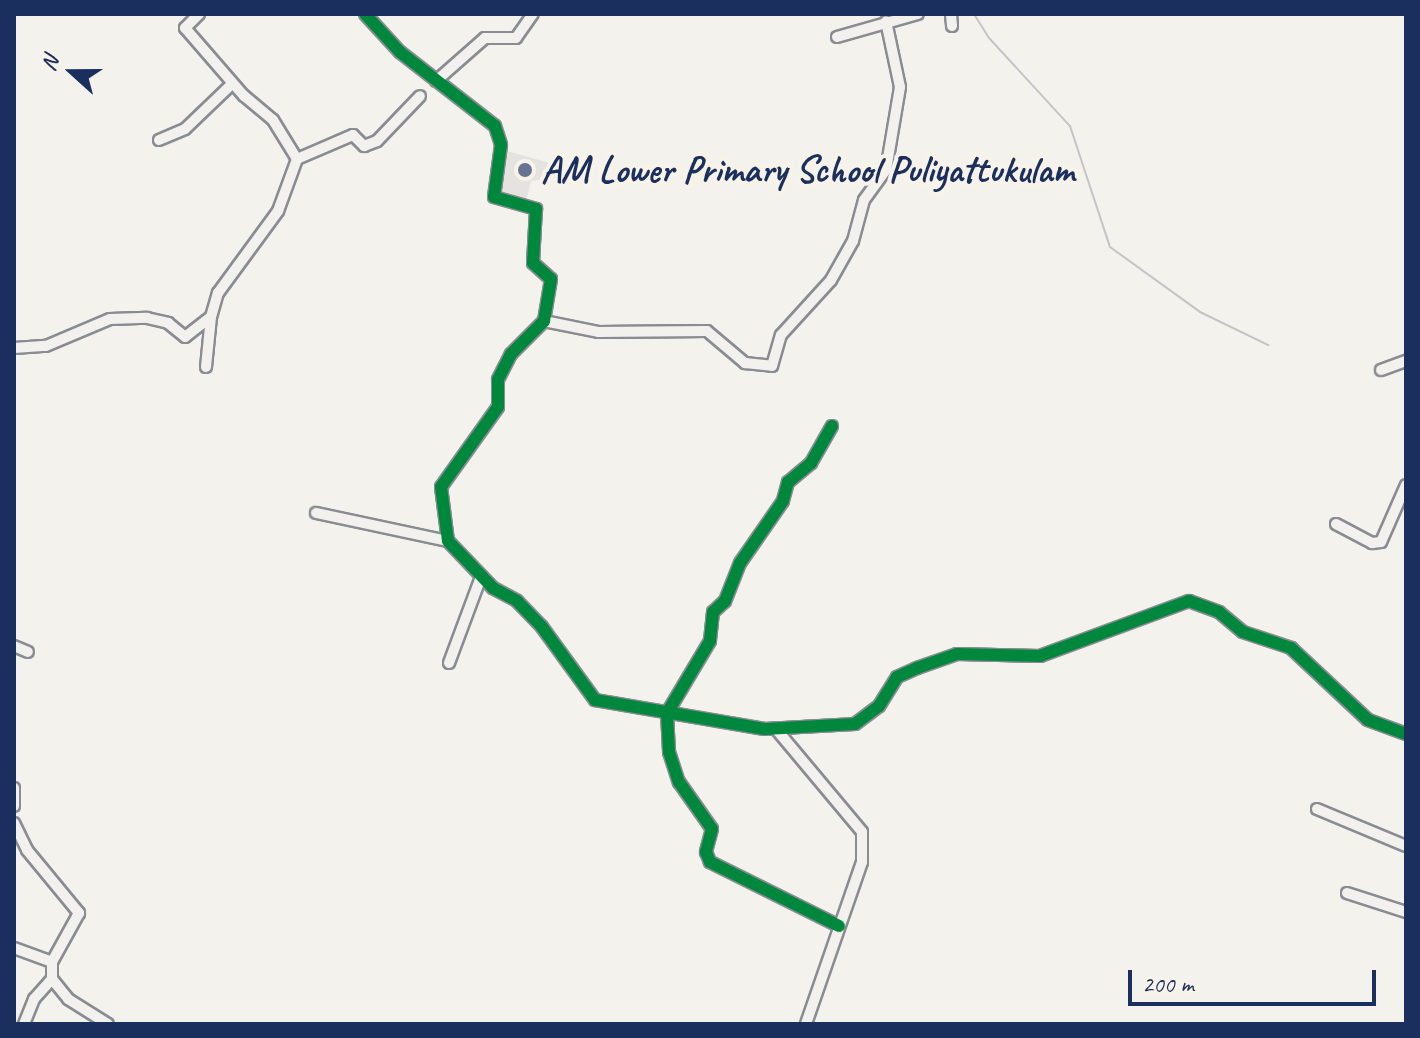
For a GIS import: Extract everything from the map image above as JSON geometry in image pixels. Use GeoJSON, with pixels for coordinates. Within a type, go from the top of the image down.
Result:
{"type":"FeatureCollection","features":[{"type":"Feature","properties":{"kind":"street"},"geometry":{"type":"LineString","coordinates":[[199,14],[185,28],[232,84],[273,120],[297,159]]}},
{"type":"Feature","properties":{"kind":"street"},"geometry":{"type":"LineString","coordinates":[[365,14],[436,81],[495,126],[501,145],[494,197],[536,209],[533,263],[551,279],[544,321],[511,354],[498,380],[498,407],[441,487],[448,541],[481,577],[517,601],[542,627],[595,700],[776,729],[855,724],[879,706],[897,677],[957,654],[1040,656],[1189,601],[1219,612],[1243,632],[1291,648],[1368,720],[1406,734]]}},
{"type":"Feature","properties":{"kind":"street"},"geometry":{"type":"LineString","coordinates":[[436,81],[485,38],[516,38],[533,14]]}},
{"type":"Feature","properties":{"kind":"street"},"geometry":{"type":"LineString","coordinates":[[837,37],[918,14]]}},
{"type":"Feature","properties":{"kind":"street"},"geometry":{"type":"LineString","coordinates":[[951,14],[952,26]]}},
{"type":"Feature","properties":{"kind":"street"},"geometry":{"type":"LineString","coordinates":[[544,321],[598,332],[707,331],[745,363],[772,366],[781,335],[831,280],[853,241],[864,200],[886,170],[900,87],[886,21]]}},
{"type":"Feature","properties":{"kind":"street"},"geometry":{"type":"LineString","coordinates":[[159,140],[185,129],[232,84]]}},
{"type":"Feature","properties":{"kind":"street"},"geometry":{"type":"LineString","coordinates":[[14,348],[46,346],[110,319],[147,318],[168,323],[185,337],[212,312],[278,211],[297,159],[353,135],[364,146],[377,141],[420,96]]}},
{"type":"Feature","properties":{"kind":"street"},"geometry":{"type":"LineString","coordinates":[[206,367],[212,312]]}},
{"type":"Feature","properties":{"kind":"street"},"geometry":{"type":"LineString","coordinates":[[1381,370],[1406,361]]}},
{"type":"Feature","properties":{"kind":"street"},"geometry":{"type":"LineString","coordinates":[[832,426],[811,463],[788,482],[783,501],[740,563],[725,601],[713,612],[710,641],[667,713],[669,752],[679,782],[712,829],[706,852],[710,862],[839,926]]}},
{"type":"Feature","properties":{"kind":"street"},"geometry":{"type":"LineString","coordinates":[[1336,524],[1372,543],[1381,542],[1406,485]]}},
{"type":"Feature","properties":{"kind":"street"},"geometry":{"type":"LineString","coordinates":[[316,513],[448,541]]}},
{"type":"Feature","properties":{"kind":"street"},"geometry":{"type":"LineString","coordinates":[[449,663],[481,577]]}},
{"type":"Feature","properties":{"kind":"street"},"geometry":{"type":"LineString","coordinates":[[14,646],[28,652]]}},
{"type":"Feature","properties":{"kind":"street"},"geometry":{"type":"LineString","coordinates":[[776,729],[862,832],[862,862],[806,1024]]}},
{"type":"Feature","properties":{"kind":"street"},"geometry":{"type":"LineString","coordinates":[[14,788],[14,806]]}},
{"type":"Feature","properties":{"kind":"street"},"geometry":{"type":"LineString","coordinates":[[1317,809],[1406,846]]}},
{"type":"Feature","properties":{"kind":"street"},"geometry":{"type":"LineString","coordinates":[[14,823],[27,850],[79,913],[52,962],[52,979],[68,999],[108,1024]]}},
{"type":"Feature","properties":{"kind":"street"},"geometry":{"type":"LineString","coordinates":[[1347,893],[1406,912]]}},
{"type":"Feature","properties":{"kind":"street"},"geometry":{"type":"LineString","coordinates":[[14,948],[52,962]]}},
{"type":"Feature","properties":{"kind":"street"},"geometry":{"type":"LineString","coordinates":[[24,1024],[34,999],[52,979]]}},
{"type":"Feature","properties":{"kind":"shaded area","name":"AM Lower Primary School Puliyattukulam"},"geometry":{"type":"Polygon","coordinates":[[[507,151],[553,164],[546,179],[531,181],[526,202],[496,192],[507,151]]]}},
{"type":"Feature","properties":{"kind":"waterway"},"geometry":{"type":"LineString","coordinates":[[974,14],[989,38],[1070,126],[1110,247],[1200,312],[1268,345]]}},
{"type":"Feature","properties":{"kind":"cycle path"},"geometry":{"type":"LineString","coordinates":[[365,14],[400,52],[495,126],[501,145],[494,197],[536,209],[533,263],[551,279],[544,321],[511,354],[498,380],[498,407],[441,487],[448,541],[493,588],[517,601],[542,627],[595,700],[765,729],[855,724],[879,706],[897,677],[917,668],[957,654],[1040,656],[1189,601],[1219,612],[1243,632],[1291,648],[1368,720],[1406,734]]}},
{"type":"Feature","properties":{"kind":"cycle path"},"geometry":{"type":"LineString","coordinates":[[832,426],[811,463],[788,482],[783,501],[740,563],[725,601],[713,612],[710,641],[667,713],[669,752],[679,782],[712,829],[706,852],[710,862],[839,926]]}},
{"type":"Feature","properties":{"kind":"place","name":"AM Lower Primary School Puliyattukulam"},"geometry":{"type":"Point","coordinates":[525,170]}}]}
